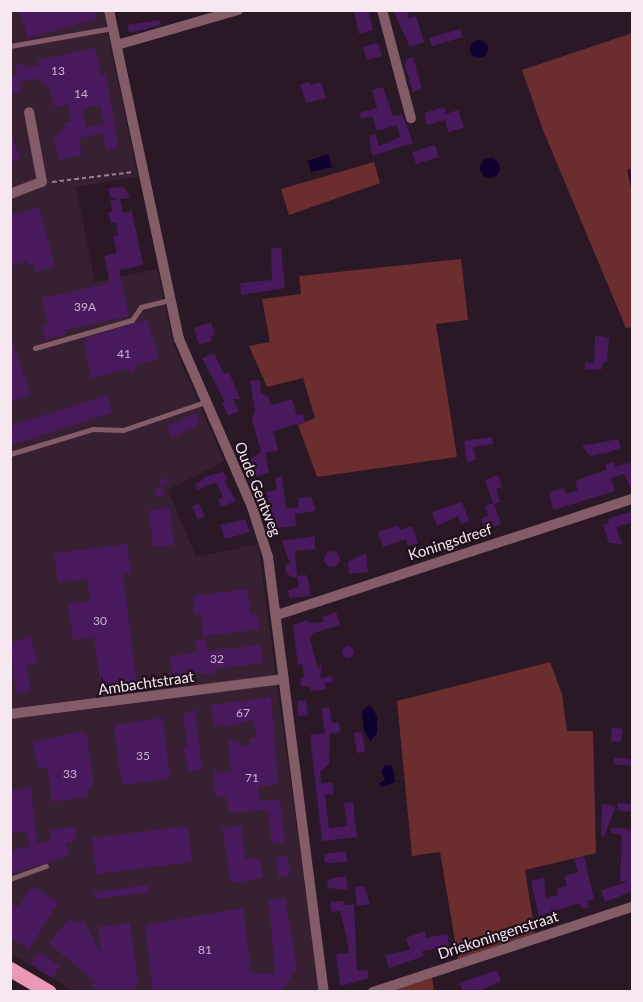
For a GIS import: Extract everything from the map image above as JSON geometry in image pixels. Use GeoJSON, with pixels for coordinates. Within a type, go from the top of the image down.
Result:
{"type":"FeatureCollection","features":[{"type":"Feature","properties":{"kind":"main road"},"geometry":{"type":"LineString","coordinates":[[10,969],[49,992]]}},
{"type":"Feature","properties":{"kind":"street","name":"Oude Gentweg"},"geometry":{"type":"LineString","coordinates":[[109,10],[142,171],[183,351],[264,539],[277,615],[324,992]]}},
{"type":"Feature","properties":{"kind":"street"},"geometry":{"type":"LineString","coordinates":[[117,45],[238,10]]}},
{"type":"Feature","properties":{"kind":"street"},"geometry":{"type":"LineString","coordinates":[[382,10],[411,118]]}},
{"type":"Feature","properties":{"kind":"street"},"geometry":{"type":"LineString","coordinates":[[10,194],[42,182],[29,112]]}},
{"type":"Feature","properties":{"kind":"street","name":"Koningsdreef"},"geometry":{"type":"LineString","coordinates":[[277,615],[633,499]]}},
{"type":"Feature","properties":{"kind":"street","name":"Ambachtstraat"},"geometry":{"type":"LineString","coordinates":[[10,714],[284,680]]}},
{"type":"Feature","properties":{"kind":"street","name":"Driekoningenstraat"},"geometry":{"type":"LineString","coordinates":[[374,992],[633,907]]}},
{"type":"Feature","properties":{"kind":"lane"},"geometry":{"type":"LineString","coordinates":[[10,46],[112,28]]}},
{"type":"Feature","properties":{"kind":"lane"},"geometry":{"type":"LineString","coordinates":[[35,348],[132,320],[141,307],[170,300]]}},
{"type":"Feature","properties":{"kind":"lane"},"geometry":{"type":"LineString","coordinates":[[10,454],[93,429],[123,430],[205,402]]}},
{"type":"Feature","properties":{"kind":"lane"},"geometry":{"type":"LineString","coordinates":[[10,879],[46,866]]}},
{"type":"Feature","properties":{"kind":"path"},"geometry":{"type":"LineString","coordinates":[[42,182],[142,171]]}},
{"type":"Feature","properties":{"kind":"shaded area"},"geometry":{"type":"Polygon","coordinates":[[[11,11],[103,11],[138,177],[76,187],[95,282],[157,269],[174,346],[224,461],[168,490],[196,557],[258,544],[319,991],[74,991],[11,954],[11,11]]]}},
{"type":"Feature","properties":{"kind":"shaded area"},"geometry":{"type":"Polygon","coordinates":[[[632,33],[632,168],[627,170],[632,192],[632,327],[626,328],[543,130],[522,70],[632,33]]]}},
{"type":"Feature","properties":{"kind":"shaded area"},"geometry":{"type":"Polygon","coordinates":[[[479,40],[485,43],[488,49],[485,55],[479,58],[473,55],[470,49],[473,43],[479,40]]]}},
{"type":"Feature","properties":{"kind":"shaded area"},"geometry":{"type":"Polygon","coordinates":[[[328,154],[332,167],[311,172],[308,161],[328,154]]]}},
{"type":"Feature","properties":{"kind":"shaded area"},"geometry":{"type":"Polygon","coordinates":[[[490,158],[497,161],[500,168],[497,175],[490,178],[483,175],[480,168],[483,161],[490,158]]]}},
{"type":"Feature","properties":{"kind":"shaded area"},"geometry":{"type":"Polygon","coordinates":[[[374,162],[380,183],[289,215],[281,189],[374,162]]]}},
{"type":"Feature","properties":{"kind":"shaded area"},"geometry":{"type":"Polygon","coordinates":[[[461,259],[468,320],[436,324],[457,457],[317,477],[298,425],[315,418],[303,378],[267,387],[249,346],[270,342],[262,299],[301,294],[299,276],[461,259]]]}},
{"type":"Feature","properties":{"kind":"shaded area"},"geometry":{"type":"Polygon","coordinates":[[[550,662],[562,694],[567,731],[593,731],[596,853],[525,870],[535,933],[458,959],[440,852],[412,856],[397,701],[550,662]]]}},
{"type":"Feature","properties":{"kind":"shaded area"},"geometry":{"type":"Polygon","coordinates":[[[370,705],[377,716],[377,733],[370,741],[364,730],[362,711],[370,705]]]}},
{"type":"Feature","properties":{"kind":"shaded area"},"geometry":{"type":"Polygon","coordinates":[[[385,765],[392,766],[395,782],[383,787],[379,784],[385,779],[381,772],[385,765]]]}},
{"type":"Feature","properties":{"kind":"shaded area"},"geometry":{"type":"Polygon","coordinates":[[[432,978],[434,991],[389,991],[432,978]]]}},
{"type":"Feature","properties":{"kind":"building"},"geometry":{"type":"Polygon","coordinates":[[[19,10],[94,10],[97,19],[28,38],[19,10]]]}},
{"type":"Feature","properties":{"kind":"building"},"geometry":{"type":"Polygon","coordinates":[[[354,10],[368,10],[373,30],[359,34],[354,10]]]}},
{"type":"Feature","properties":{"kind":"building"},"geometry":{"type":"Polygon","coordinates":[[[393,10],[407,10],[409,18],[416,16],[424,42],[410,47],[393,10]]]}},
{"type":"Feature","properties":{"kind":"building"},"geometry":{"type":"Polygon","coordinates":[[[160,20],[161,25],[129,33],[127,25],[160,20]]]}},
{"type":"Feature","properties":{"kind":"building"},"geometry":{"type":"Polygon","coordinates":[[[460,29],[463,37],[432,46],[429,38],[460,29]]]}},
{"type":"Feature","properties":{"kind":"building"},"geometry":{"type":"Polygon","coordinates":[[[378,43],[382,56],[367,60],[363,47],[378,43]]]}},
{"type":"Feature","properties":{"kind":"building"},"geometry":{"type":"Polygon","coordinates":[[[95,48],[101,75],[106,74],[118,147],[106,150],[102,133],[79,138],[82,155],[58,160],[54,138],[65,128],[64,123],[71,121],[68,104],[54,107],[49,86],[44,87],[42,78],[20,82],[21,92],[10,94],[10,76],[17,75],[15,65],[24,63],[25,68],[39,65],[38,60],[95,48]],[[100,105],[82,109],[86,128],[104,124],[100,105]]]}},
{"type":"Feature","properties":{"kind":"building"},"geometry":{"type":"Polygon","coordinates":[[[413,57],[422,89],[413,92],[405,65],[407,59],[413,57]]]}},
{"type":"Feature","properties":{"kind":"building"},"geometry":{"type":"Polygon","coordinates":[[[309,82],[310,85],[321,82],[326,98],[306,103],[300,84],[309,82]]]}},
{"type":"Feature","properties":{"kind":"building"},"geometry":{"type":"Polygon","coordinates":[[[383,87],[393,116],[402,114],[413,143],[372,156],[369,136],[375,134],[379,146],[400,137],[397,125],[377,131],[372,116],[361,119],[359,113],[377,108],[372,90],[383,87]]]}},
{"type":"Feature","properties":{"kind":"building"},"geometry":{"type":"Polygon","coordinates":[[[444,107],[446,114],[458,110],[464,128],[448,132],[445,120],[427,125],[424,113],[444,107]]]}},
{"type":"Feature","properties":{"kind":"building"},"geometry":{"type":"Polygon","coordinates":[[[10,129],[19,160],[10,162],[10,129]]]}},
{"type":"Feature","properties":{"kind":"building"},"geometry":{"type":"Polygon","coordinates":[[[435,145],[439,157],[416,164],[412,152],[435,145]]]}},
{"type":"Feature","properties":{"kind":"building"},"geometry":{"type":"Polygon","coordinates":[[[124,187],[130,198],[120,199],[123,213],[132,211],[143,265],[119,270],[129,316],[65,330],[65,334],[45,340],[42,326],[48,325],[42,298],[110,283],[104,256],[117,253],[113,236],[118,235],[116,222],[111,223],[108,212],[113,211],[110,201],[119,199],[110,197],[108,188],[124,187]]]}},
{"type":"Feature","properties":{"kind":"building"},"geometry":{"type":"Polygon","coordinates":[[[39,207],[55,267],[36,272],[34,264],[28,266],[27,261],[10,266],[10,215],[39,207]]]}},
{"type":"Feature","properties":{"kind":"building"},"geometry":{"type":"Polygon","coordinates":[[[281,247],[285,288],[241,295],[240,283],[272,280],[271,249],[281,247]]]}},
{"type":"Feature","properties":{"kind":"building"},"geometry":{"type":"Polygon","coordinates":[[[147,319],[159,358],[134,366],[136,372],[130,373],[128,368],[91,379],[84,339],[147,319]]]}},
{"type":"Feature","properties":{"kind":"building"},"geometry":{"type":"Polygon","coordinates":[[[211,322],[215,335],[211,336],[212,341],[199,345],[194,328],[211,322]]]}},
{"type":"Feature","properties":{"kind":"building"},"geometry":{"type":"Polygon","coordinates":[[[595,335],[609,338],[607,362],[603,362],[602,369],[585,370],[585,362],[594,363],[595,335]]]}},
{"type":"Feature","properties":{"kind":"building"},"geometry":{"type":"Polygon","coordinates":[[[10,336],[31,395],[10,402],[10,336]]]}},
{"type":"Feature","properties":{"kind":"building"},"geometry":{"type":"Polygon","coordinates":[[[214,353],[224,374],[229,372],[240,399],[233,399],[239,411],[228,416],[222,403],[225,402],[202,358],[214,353]]]}},
{"type":"Feature","properties":{"kind":"building"},"geometry":{"type":"Polygon","coordinates":[[[260,380],[261,394],[268,396],[271,405],[292,399],[297,415],[303,414],[305,422],[273,431],[278,450],[265,453],[269,472],[257,477],[251,459],[261,452],[252,420],[255,410],[250,381],[260,380]]]}},
{"type":"Feature","properties":{"kind":"building"},"geometry":{"type":"Polygon","coordinates":[[[107,395],[112,413],[10,445],[10,426],[107,395]]]}},
{"type":"Feature","properties":{"kind":"building"},"geometry":{"type":"Polygon","coordinates":[[[196,413],[200,422],[195,427],[172,438],[167,426],[196,413]]]}},
{"type":"Feature","properties":{"kind":"building"},"geometry":{"type":"Polygon","coordinates":[[[492,437],[493,444],[473,447],[476,460],[467,462],[464,441],[492,437]]]}},
{"type":"Feature","properties":{"kind":"building"},"geometry":{"type":"Polygon","coordinates":[[[618,439],[621,448],[606,453],[590,456],[582,446],[618,439]]]}},
{"type":"Feature","properties":{"kind":"building"},"geometry":{"type":"Polygon","coordinates":[[[614,462],[615,467],[633,462],[633,492],[624,474],[611,478],[615,491],[553,510],[549,492],[564,488],[566,494],[578,490],[575,481],[606,470],[606,464],[614,462]]]}},
{"type":"Feature","properties":{"kind":"building"},"geometry":{"type":"Polygon","coordinates":[[[224,472],[227,480],[224,481],[236,501],[221,507],[218,500],[223,497],[216,482],[197,490],[195,485],[207,476],[224,472]]]}},
{"type":"Feature","properties":{"kind":"building"},"geometry":{"type":"Polygon","coordinates":[[[498,475],[502,487],[496,489],[500,502],[494,504],[501,524],[485,530],[481,519],[488,516],[485,506],[493,503],[485,480],[498,475]]]}},
{"type":"Feature","properties":{"kind":"building"},"geometry":{"type":"Polygon","coordinates":[[[282,476],[286,509],[299,507],[298,498],[311,497],[316,511],[295,514],[296,526],[276,528],[266,492],[277,490],[275,478],[282,476]]]}},
{"type":"Feature","properties":{"kind":"building"},"geometry":{"type":"Polygon","coordinates":[[[166,478],[168,484],[161,486],[159,480],[166,478]]]}},
{"type":"Feature","properties":{"kind":"building"},"geometry":{"type":"Polygon","coordinates":[[[161,486],[165,496],[158,498],[154,489],[161,486]]]}},
{"type":"Feature","properties":{"kind":"building"},"geometry":{"type":"Polygon","coordinates":[[[462,502],[469,521],[461,524],[458,516],[437,526],[432,512],[462,502]]]}},
{"type":"Feature","properties":{"kind":"building"},"geometry":{"type":"Polygon","coordinates":[[[199,503],[205,516],[198,520],[192,506],[199,503]]]}},
{"type":"Feature","properties":{"kind":"building"},"geometry":{"type":"Polygon","coordinates":[[[170,508],[174,545],[153,547],[149,510],[170,508]]]}},
{"type":"Feature","properties":{"kind":"building"},"geometry":{"type":"Polygon","coordinates":[[[633,511],[633,522],[616,527],[622,544],[609,543],[603,525],[609,523],[608,519],[633,511]]]}},
{"type":"Feature","properties":{"kind":"building"},"geometry":{"type":"Polygon","coordinates":[[[245,519],[250,532],[225,539],[220,525],[245,519]]]}},
{"type":"Feature","properties":{"kind":"building"},"geometry":{"type":"Polygon","coordinates":[[[398,525],[400,530],[412,526],[418,543],[408,546],[406,539],[383,547],[378,532],[398,525]]]}},
{"type":"Feature","properties":{"kind":"building"},"geometry":{"type":"Polygon","coordinates":[[[315,536],[315,549],[295,551],[297,577],[286,573],[285,565],[290,564],[282,541],[315,536]]]}},
{"type":"Feature","properties":{"kind":"building"},"geometry":{"type":"Polygon","coordinates":[[[127,544],[131,573],[123,574],[137,686],[101,690],[94,637],[73,640],[68,604],[90,601],[87,579],[58,582],[54,553],[127,544]]]}},
{"type":"Feature","properties":{"kind":"building"},"geometry":{"type":"Polygon","coordinates":[[[329,551],[335,551],[340,559],[338,565],[329,567],[324,562],[324,556],[329,551]]]}},
{"type":"Feature","properties":{"kind":"building"},"geometry":{"type":"Polygon","coordinates":[[[366,553],[368,572],[349,574],[348,562],[366,553]]]}},
{"type":"Feature","properties":{"kind":"building"},"geometry":{"type":"Polygon","coordinates":[[[307,575],[311,596],[289,598],[288,590],[299,587],[297,576],[307,575]]]}},
{"type":"Feature","properties":{"kind":"building"},"geometry":{"type":"Polygon","coordinates":[[[247,589],[251,615],[257,615],[259,629],[203,636],[202,614],[195,615],[193,596],[247,589]]]}},
{"type":"Feature","properties":{"kind":"building"},"geometry":{"type":"Polygon","coordinates":[[[336,612],[340,625],[313,633],[310,639],[318,669],[322,663],[320,678],[332,676],[333,682],[325,683],[326,689],[311,691],[310,687],[301,686],[300,678],[304,677],[302,664],[298,665],[293,625],[308,620],[308,623],[324,622],[322,617],[336,612]]]}},
{"type":"Feature","properties":{"kind":"building"},"geometry":{"type":"Polygon","coordinates":[[[31,636],[37,664],[26,665],[31,692],[16,693],[10,643],[31,636]]]}},
{"type":"Feature","properties":{"kind":"building"},"geometry":{"type":"Polygon","coordinates":[[[206,639],[207,651],[261,645],[263,663],[214,669],[215,673],[172,674],[170,656],[196,653],[195,640],[206,639]]]}},
{"type":"Feature","properties":{"kind":"building"},"geometry":{"type":"Polygon","coordinates":[[[350,646],[353,647],[353,657],[346,658],[343,657],[342,650],[343,647],[350,646]]]}},
{"type":"Feature","properties":{"kind":"building"},"geometry":{"type":"Polygon","coordinates":[[[271,697],[278,784],[258,787],[260,801],[280,799],[285,842],[272,844],[268,810],[230,813],[225,796],[216,797],[213,769],[220,773],[231,771],[228,741],[238,740],[239,746],[251,745],[250,738],[256,738],[254,720],[221,728],[221,725],[214,726],[211,705],[271,697]]]}},
{"type":"Feature","properties":{"kind":"building"},"geometry":{"type":"Polygon","coordinates":[[[306,700],[308,715],[298,716],[297,701],[306,700]]]}},
{"type":"Feature","properties":{"kind":"building"},"geometry":{"type":"Polygon","coordinates":[[[329,707],[332,723],[339,723],[340,732],[330,734],[329,764],[320,772],[321,784],[332,782],[334,794],[325,795],[329,828],[347,826],[344,803],[353,802],[357,837],[322,841],[310,735],[325,733],[321,709],[329,707]]]}},
{"type":"Feature","properties":{"kind":"building"},"geometry":{"type":"Polygon","coordinates":[[[195,709],[202,770],[189,771],[183,748],[188,747],[183,715],[195,709]]]}},
{"type":"Feature","properties":{"kind":"building"},"geometry":{"type":"Polygon","coordinates":[[[163,718],[170,779],[122,785],[114,725],[163,718]]]}},
{"type":"Feature","properties":{"kind":"building"},"geometry":{"type":"Polygon","coordinates":[[[612,727],[623,729],[621,742],[611,741],[612,727]]]}},
{"type":"Feature","properties":{"kind":"building"},"geometry":{"type":"Polygon","coordinates":[[[80,732],[87,735],[94,787],[87,788],[88,797],[52,802],[47,768],[39,769],[32,742],[80,732]]]}},
{"type":"Feature","properties":{"kind":"building"},"geometry":{"type":"Polygon","coordinates":[[[362,732],[365,752],[357,753],[354,733],[362,732]]]}},
{"type":"Feature","properties":{"kind":"building"},"geometry":{"type":"Polygon","coordinates":[[[614,757],[633,760],[633,766],[613,764],[614,757]]]}},
{"type":"Feature","properties":{"kind":"building"},"geometry":{"type":"Polygon","coordinates":[[[31,787],[37,844],[51,840],[50,830],[75,827],[76,841],[66,843],[69,856],[10,874],[10,851],[30,846],[26,831],[12,833],[10,790],[31,787]]]}},
{"type":"Feature","properties":{"kind":"building"},"geometry":{"type":"Polygon","coordinates":[[[618,803],[633,804],[633,812],[617,810],[618,803]]]}},
{"type":"Feature","properties":{"kind":"building"},"geometry":{"type":"Polygon","coordinates":[[[602,804],[616,806],[604,837],[601,836],[602,804]]]}},
{"type":"Feature","properties":{"kind":"building"},"geometry":{"type":"Polygon","coordinates":[[[188,826],[192,862],[96,874],[92,838],[188,826]]]}},
{"type":"Feature","properties":{"kind":"building"},"geometry":{"type":"Polygon","coordinates":[[[241,826],[245,859],[260,858],[263,878],[231,883],[222,828],[241,826]]]}},
{"type":"Feature","properties":{"kind":"building"},"geometry":{"type":"Polygon","coordinates":[[[611,827],[633,830],[633,891],[605,902],[601,890],[628,882],[620,881],[622,835],[611,833],[611,827]]]}},
{"type":"Feature","properties":{"kind":"building"},"geometry":{"type":"Polygon","coordinates":[[[346,851],[347,862],[325,863],[324,854],[346,851]]]}},
{"type":"Feature","properties":{"kind":"building"},"geometry":{"type":"Polygon","coordinates":[[[287,856],[290,875],[279,877],[276,858],[287,856]]]}},
{"type":"Feature","properties":{"kind":"building"},"geometry":{"type":"Polygon","coordinates":[[[584,856],[594,899],[587,901],[589,907],[582,909],[580,903],[539,916],[531,881],[544,877],[546,899],[558,895],[556,889],[567,886],[564,876],[578,872],[574,859],[584,856]]]}},
{"type":"Feature","properties":{"kind":"building"},"geometry":{"type":"Polygon","coordinates":[[[346,876],[348,890],[328,888],[327,882],[333,878],[346,876]]]}},
{"type":"Feature","properties":{"kind":"building"},"geometry":{"type":"Polygon","coordinates":[[[149,885],[150,892],[95,899],[94,892],[149,885]]]}},
{"type":"Feature","properties":{"kind":"building"},"geometry":{"type":"Polygon","coordinates":[[[32,886],[58,902],[29,949],[10,938],[10,902],[19,907],[32,886]]]}},
{"type":"Feature","properties":{"kind":"building"},"geometry":{"type":"Polygon","coordinates":[[[364,886],[370,904],[357,906],[355,887],[364,886]]]}},
{"type":"Feature","properties":{"kind":"building"},"geometry":{"type":"Polygon","coordinates":[[[285,898],[297,968],[282,990],[153,992],[145,925],[243,908],[251,973],[275,974],[269,900],[285,898]]]}},
{"type":"Feature","properties":{"kind":"building"},"geometry":{"type":"Polygon","coordinates":[[[344,901],[344,905],[354,904],[357,971],[368,970],[369,978],[340,986],[336,954],[349,953],[340,911],[331,912],[330,902],[344,901]]]}},
{"type":"Feature","properties":{"kind":"building"},"geometry":{"type":"Polygon","coordinates":[[[70,918],[75,923],[83,919],[101,955],[98,927],[130,923],[138,983],[133,992],[101,992],[91,985],[94,981],[49,943],[70,918]]]}},
{"type":"Feature","properties":{"kind":"building"},"geometry":{"type":"Polygon","coordinates":[[[425,931],[426,938],[447,934],[449,946],[422,951],[424,956],[389,968],[385,955],[410,950],[406,938],[425,931]]]}},
{"type":"Feature","properties":{"kind":"building"},"geometry":{"type":"Polygon","coordinates":[[[39,952],[60,966],[52,978],[30,963],[39,952]]]}},
{"type":"Feature","properties":{"kind":"building"},"geometry":{"type":"Polygon","coordinates":[[[497,970],[501,981],[478,992],[463,992],[460,983],[497,970]]]}}]}
